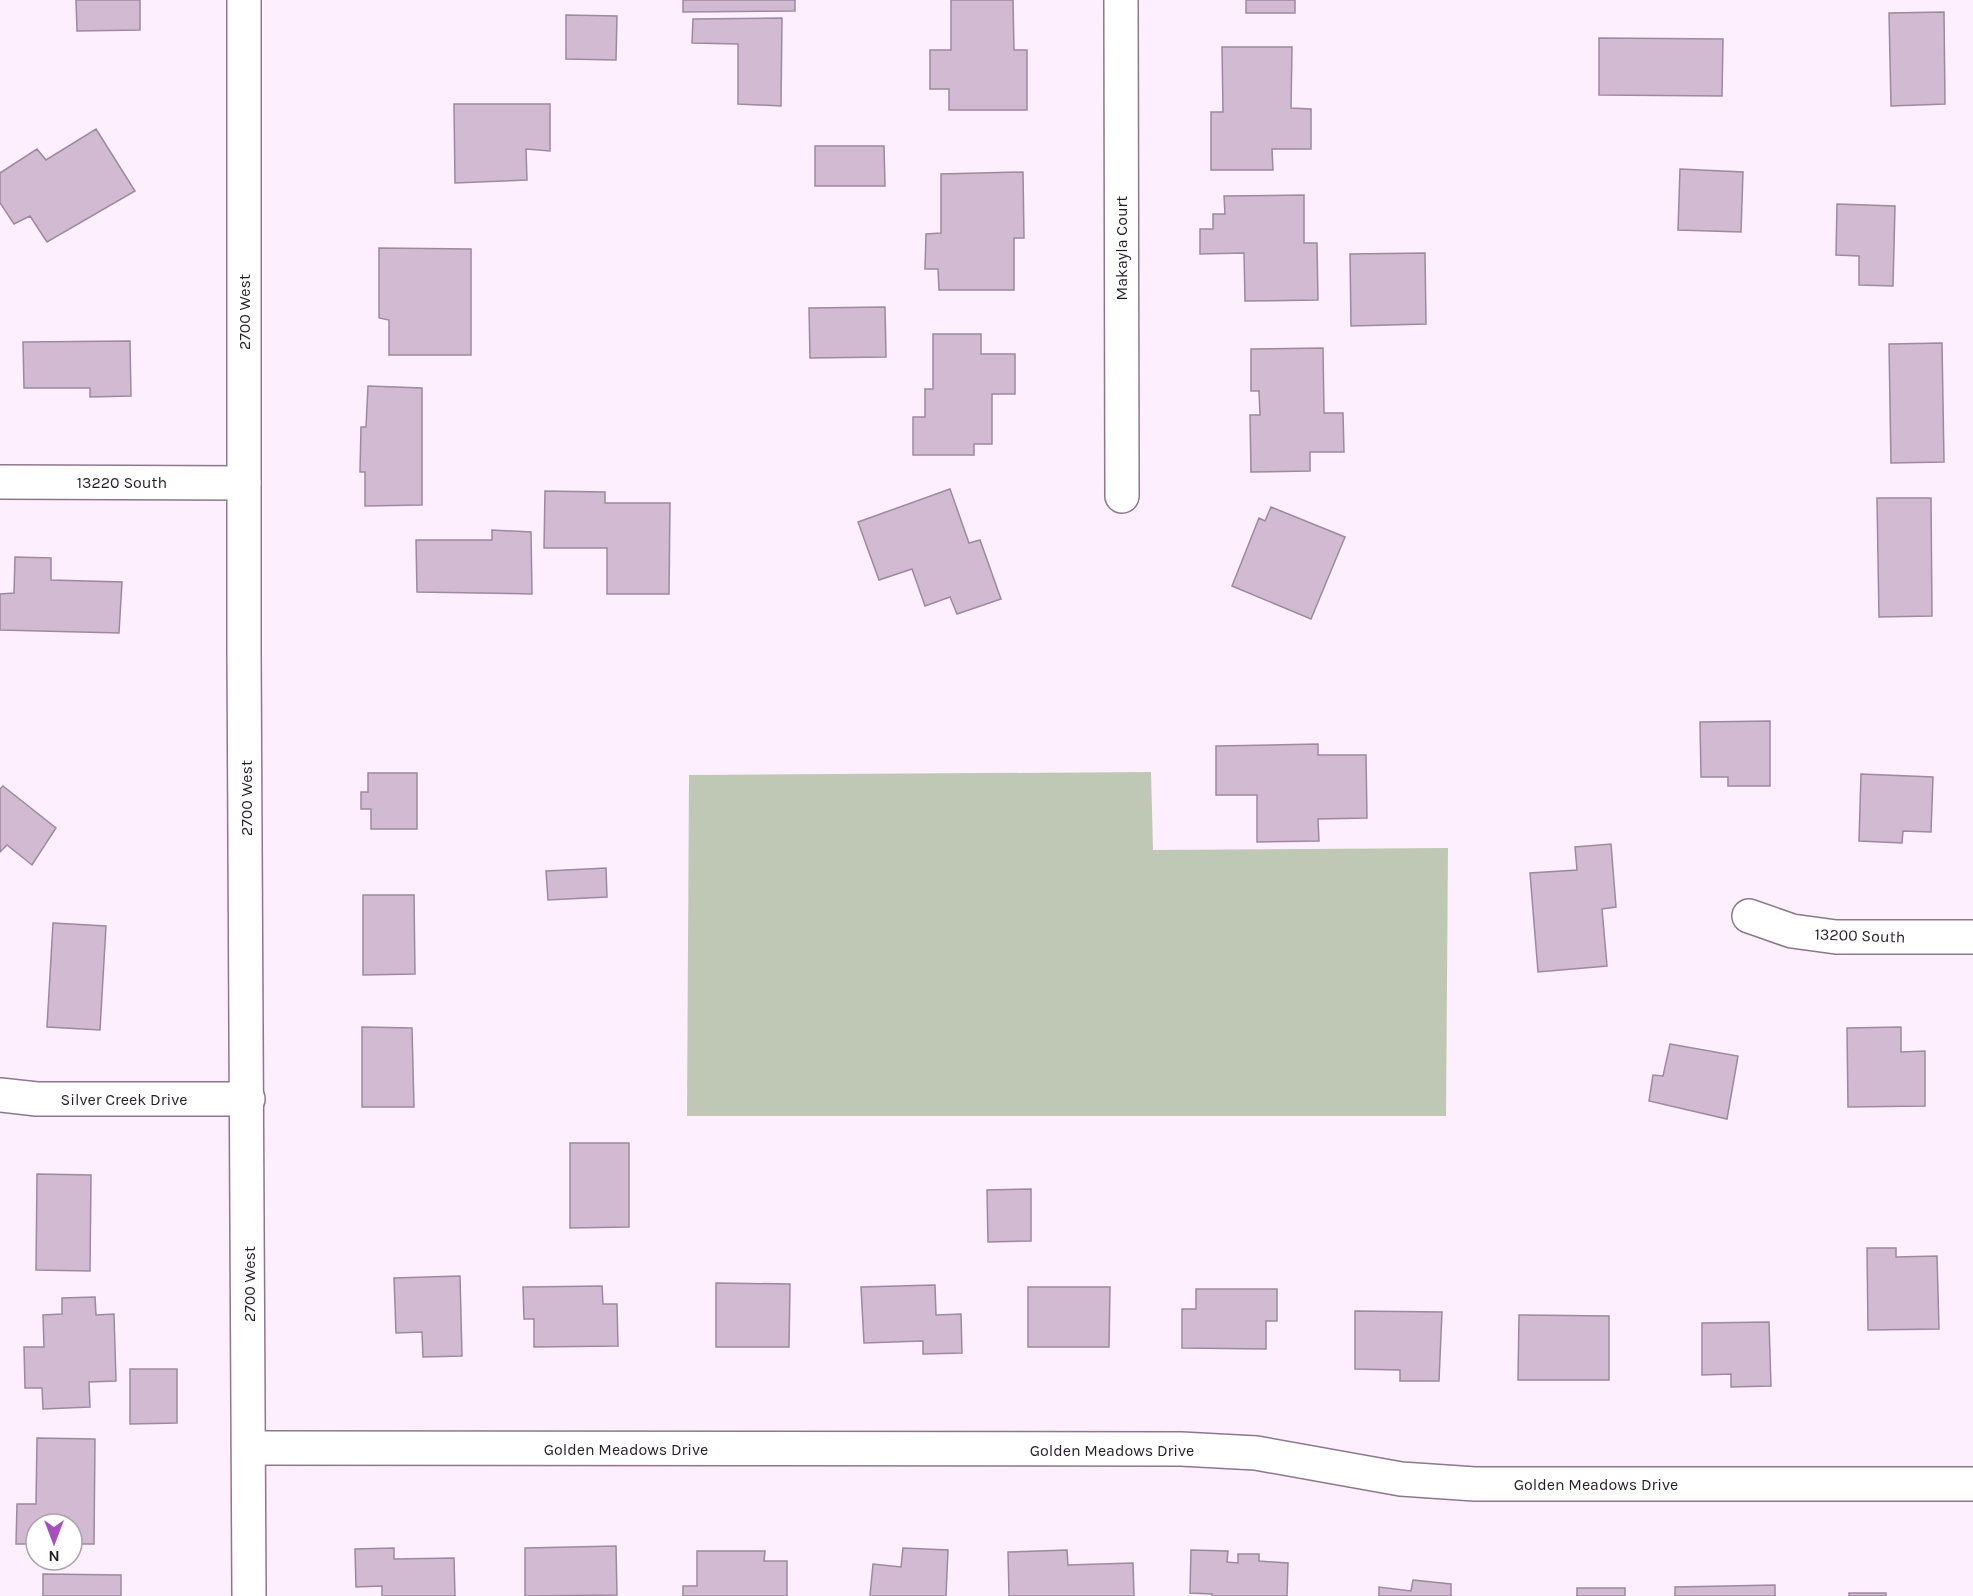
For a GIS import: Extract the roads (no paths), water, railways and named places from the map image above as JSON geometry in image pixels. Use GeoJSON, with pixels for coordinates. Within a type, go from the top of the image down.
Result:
{"type":"FeatureCollection","features":[{"type":"Feature","properties":{"kind":"street","name":"2700 West"},"geometry":{"type":"LineString","coordinates":[[243,0],[249,1596]]}},
{"type":"Feature","properties":{"kind":"street","name":"Makayla Court"},"geometry":{"type":"LineString","coordinates":[[1121,0],[1122,496]]}},
{"type":"Feature","properties":{"kind":"street","name":"13220 South"},"geometry":{"type":"LineString","coordinates":[[0,482],[244,483]]}},
{"type":"Feature","properties":{"kind":"street","name":"13200 South"},"geometry":{"type":"LineString","coordinates":[[1749,916],[1792,931],[1836,937],[1973,937]]}},
{"type":"Feature","properties":{"kind":"street","name":"Silver Creek Drive"},"geometry":{"type":"LineString","coordinates":[[0,1095],[37,1099],[248,1099]]}},
{"type":"Feature","properties":{"kind":"street","name":"Golden Meadows Drive"},"geometry":{"type":"LineString","coordinates":[[249,1448],[1181,1449],[1256,1453],[1401,1479],[1475,1484],[1973,1484]]}}]}
